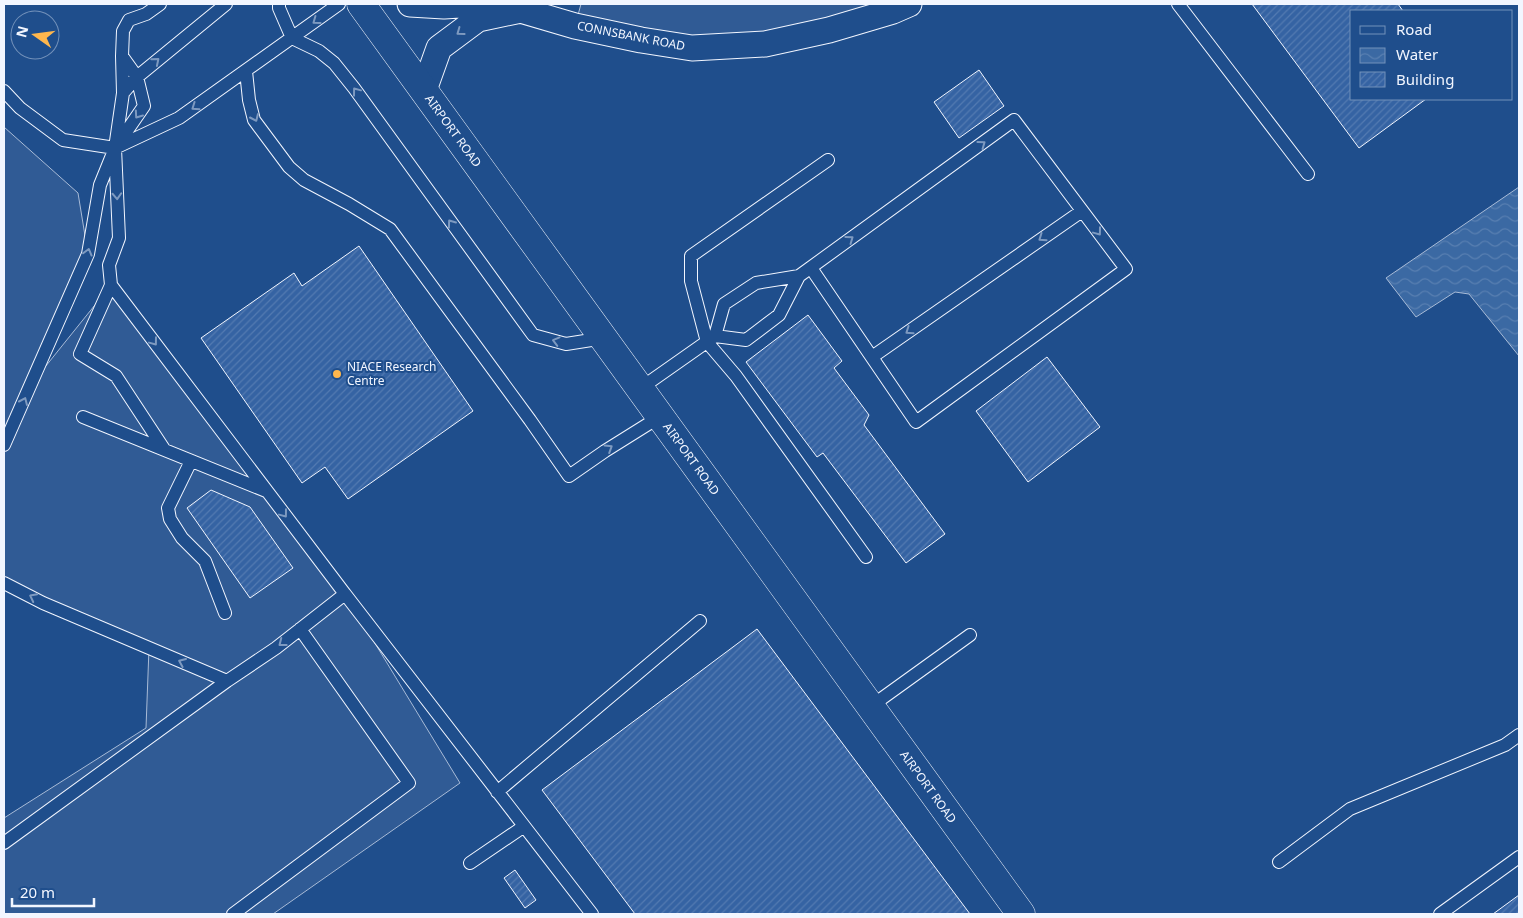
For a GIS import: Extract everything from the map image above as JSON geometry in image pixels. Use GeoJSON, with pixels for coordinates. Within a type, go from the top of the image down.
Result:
{"type":"FeatureCollection","features":[{"type":"Feature","properties":{"kind":"street","name":"AIRPORT ROAD"},"geometry":{"type":"LineString","coordinates":[[361,4],[1021,914]]}},
{"type":"Feature","properties":{"kind":"street"},"geometry":{"type":"LineString","coordinates":[[410,4],[444,6],[475,4]]}},
{"type":"Feature","properties":{"kind":"street","name":"CONNSBANK ROAD"},"geometry":{"type":"LineString","coordinates":[[510,7],[575,26],[641,40],[692,48],[765,44],[829,30],[910,4]]}},
{"type":"Feature","properties":{"kind":"street"},"geometry":{"type":"LineString","coordinates":[[424,90],[439,48],[478,19],[510,7]]}},
{"type":"Feature","properties":{"kind":"lane"},"geometry":{"type":"LineString","coordinates":[[160,4],[146,14],[130,20],[123,31],[124,93],[115,148],[119,238],[109,265],[111,285],[80,354],[116,376],[164,449]]}},
{"type":"Feature","properties":{"kind":"lane"},"geometry":{"type":"LineString","coordinates":[[124,93],[137,77],[226,4]]}},
{"type":"Feature","properties":{"kind":"lane"},"geometry":{"type":"LineString","coordinates":[[279,4],[292,38],[319,51],[334,63],[533,335],[566,344],[604,338]]}},
{"type":"Feature","properties":{"kind":"lane"},"geometry":{"type":"LineString","coordinates":[[4,91],[20,108],[63,140],[115,148],[180,118],[339,4]]}},
{"type":"Feature","properties":{"kind":"lane"},"geometry":{"type":"LineString","coordinates":[[1178,4],[1308,174]]}},
{"type":"Feature","properties":{"kind":"lane"},"geometry":{"type":"LineString","coordinates":[[4,445],[88,254],[100,185],[115,148],[144,106],[137,77],[122,56]]}},
{"type":"Feature","properties":{"kind":"lane"},"geometry":{"type":"LineString","coordinates":[[246,71],[249,100],[254,120],[289,167],[304,180],[390,229],[569,476],[661,416]]}},
{"type":"Feature","properties":{"kind":"lane"},"geometry":{"type":"LineString","coordinates":[[641,388],[711,339],[724,304],[756,283],[799,276],[1014,120],[1126,269],[916,422],[811,268]]}},
{"type":"Feature","properties":{"kind":"lane"},"geometry":{"type":"LineString","coordinates":[[828,160],[691,256],[691,281],[711,339],[866,557]]}},
{"type":"Feature","properties":{"kind":"lane"},"geometry":{"type":"LineString","coordinates":[[872,357],[1082,210]]}},
{"type":"Feature","properties":{"kind":"lane"},"geometry":{"type":"LineString","coordinates":[[711,339],[746,340],[779,315],[799,276]]}},
{"type":"Feature","properties":{"kind":"lane"},"geometry":{"type":"LineString","coordinates":[[111,285],[266,491],[523,827],[592,914]]}},
{"type":"Feature","properties":{"kind":"lane"},"geometry":{"type":"LineString","coordinates":[[83,417],[266,491]]}},
{"type":"Feature","properties":{"kind":"lane"},"geometry":{"type":"LineString","coordinates":[[192,461],[168,508],[170,519],[182,538],[205,561],[225,613]]}},
{"type":"Feature","properties":{"kind":"lane"},"geometry":{"type":"LineString","coordinates":[[4,583],[43,603],[227,681]]}},
{"type":"Feature","properties":{"kind":"lane"},"geometry":{"type":"LineString","coordinates":[[4,842],[227,681],[276,648],[345,594]]}},
{"type":"Feature","properties":{"kind":"lane"},"geometry":{"type":"LineString","coordinates":[[497,792],[700,621]]}},
{"type":"Feature","properties":{"kind":"lane"},"geometry":{"type":"LineString","coordinates":[[233,914],[409,783],[300,629]]}},
{"type":"Feature","properties":{"kind":"lane"},"geometry":{"type":"LineString","coordinates":[[870,707],[970,635]]}},
{"type":"Feature","properties":{"kind":"lane"},"geometry":{"type":"LineString","coordinates":[[1279,862],[1350,809],[1505,745],[1519,735]]}},
{"type":"Feature","properties":{"kind":"lane"},"geometry":{"type":"LineString","coordinates":[[470,863],[523,827]]}},
{"type":"Feature","properties":{"kind":"lane"},"geometry":{"type":"LineString","coordinates":[[1440,914],[1519,857]]}},
{"type":"Feature","properties":{"kind":"shaded area"},"geometry":{"type":"Polygon","coordinates":[[[581,4],[909,4],[765,44],[575,26],[581,4]]]}},
{"type":"Feature","properties":{"kind":"shaded area"},"geometry":{"type":"Polygon","coordinates":[[[4,127],[78,193],[88,254],[33,382],[111,285],[345,594],[460,783],[273,914],[4,914],[4,818],[146,728],[149,648],[4,583],[4,127]]]}},
{"type":"Feature","properties":{"kind":"water"},"geometry":{"type":"Polygon","coordinates":[[[1519,187],[1519,356],[1469,294],[1455,292],[1416,317],[1386,278],[1519,187]]]}},
{"type":"Feature","properties":{"kind":"building"},"geometry":{"type":"Polygon","coordinates":[[[1252,4],[1398,4],[1402,10],[1350,10],[1350,100],[1425,100],[1359,148],[1252,4]]]}},
{"type":"Feature","properties":{"kind":"building"},"geometry":{"type":"Polygon","coordinates":[[[979,70],[1004,106],[959,138],[934,102],[979,70]]]}},
{"type":"Feature","properties":{"kind":"building","name":"NIACE Research Centre"},"geometry":{"type":"Polygon","coordinates":[[[359,246],[473,411],[348,499],[325,467],[302,483],[201,338],[294,273],[302,286],[359,246]]]}},
{"type":"Feature","properties":{"kind":"building"},"geometry":{"type":"Polygon","coordinates":[[[808,315],[842,361],[834,368],[869,415],[864,425],[945,534],[906,563],[823,453],[817,457],[746,362],[808,315]]]}},
{"type":"Feature","properties":{"kind":"building"},"geometry":{"type":"Polygon","coordinates":[[[1047,357],[1100,427],[1028,482],[976,411],[1047,357]]]}},
{"type":"Feature","properties":{"kind":"building"},"geometry":{"type":"Polygon","coordinates":[[[211,490],[250,507],[293,568],[250,598],[187,508],[211,490]]]}},
{"type":"Feature","properties":{"kind":"building"},"geometry":{"type":"Polygon","coordinates":[[[757,629],[970,914],[635,914],[542,790],[757,629]]]}},
{"type":"Feature","properties":{"kind":"building"},"geometry":{"type":"Polygon","coordinates":[[[515,870],[536,900],[525,908],[504,878],[515,870]]]}},
{"type":"Feature","properties":{"kind":"building"},"geometry":{"type":"Polygon","coordinates":[[[1519,895],[1519,914],[1493,914],[1519,895]]]}},
{"type":"Feature","properties":{"kind":"place","name":"NIACE Research Centre"},"geometry":{"type":"Point","coordinates":[337,374]}}]}
